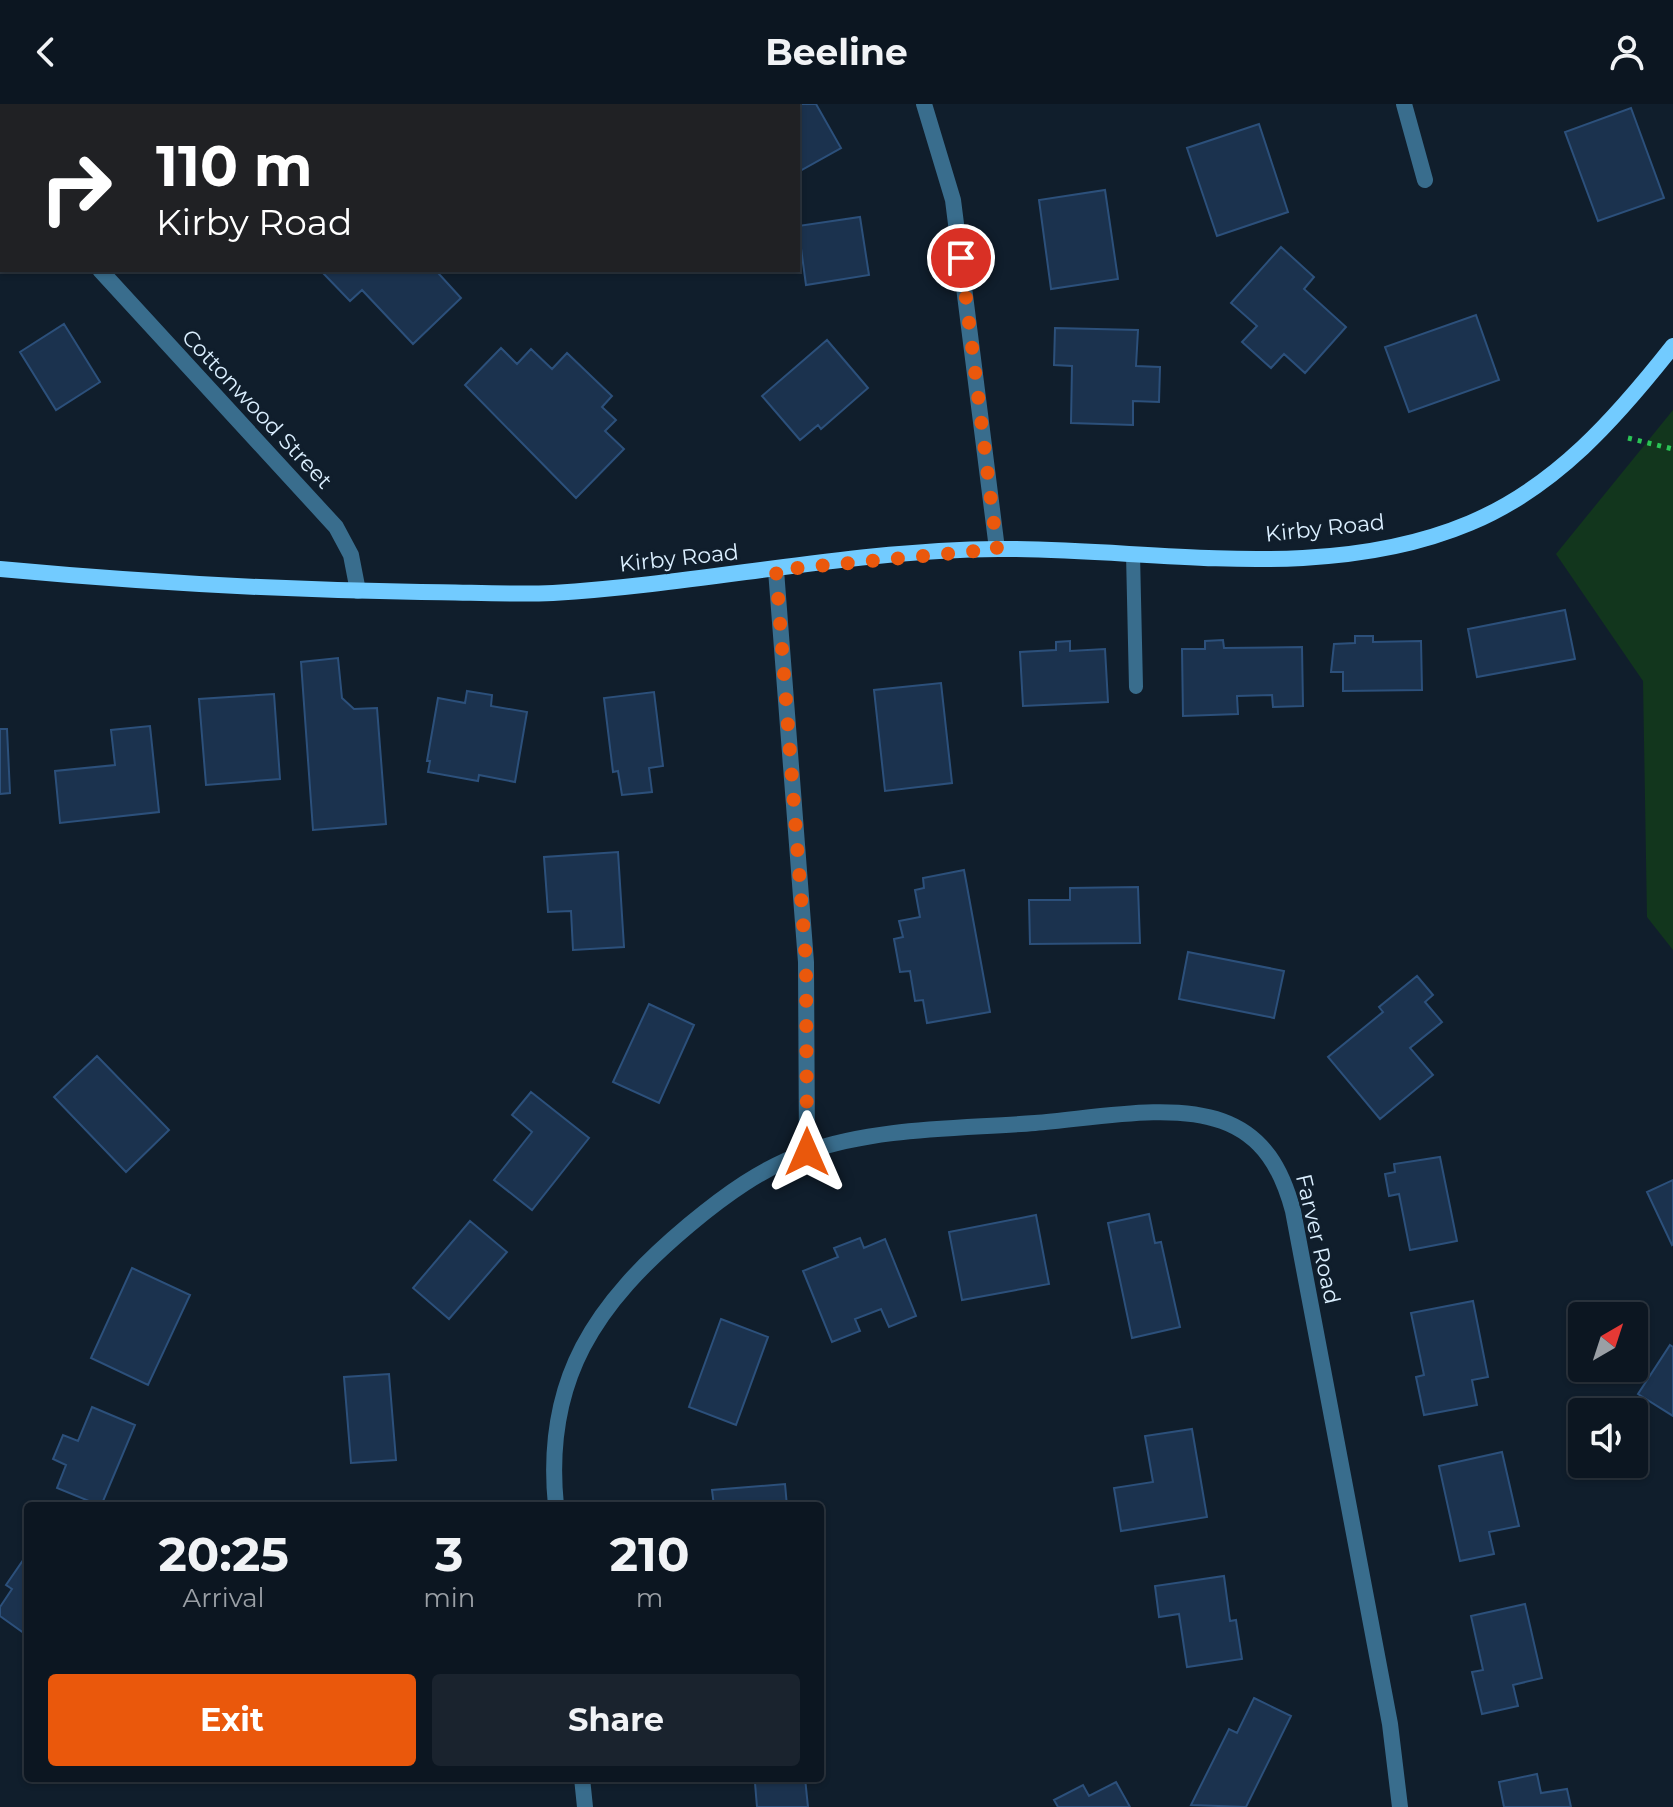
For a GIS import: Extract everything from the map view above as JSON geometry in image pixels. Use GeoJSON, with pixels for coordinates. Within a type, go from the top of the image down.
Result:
{"type":"FeatureCollection","features":[{"type":"Feature","properties":{"kind":"main road","name":"Kirby Road"},"geometry":{"type":"LineString","coordinates":[[0,569],[127,581],[358,591],[550,593],[997,549],[1304,557],[1404,541],[1467,524],[1503,507],[1549,477],[1600,433],[1673,346]]}},
{"type":"Feature","properties":{"kind":"street"},"geometry":{"type":"LineString","coordinates":[[924,104],[953,200],[997,549]]}},
{"type":"Feature","properties":{"kind":"street"},"geometry":{"type":"LineString","coordinates":[[1404,104],[1425,180]]}},
{"type":"Feature","properties":{"kind":"street","name":"Cottonwood Street"},"geometry":{"type":"LineString","coordinates":[[102,272],[336,527],[351,555],[358,591]]}},
{"type":"Feature","properties":{"kind":"street"},"geometry":{"type":"LineString","coordinates":[[776,570],[806,962],[807,1152]]}},
{"type":"Feature","properties":{"kind":"street","name":"Farver Road"},"geometry":{"type":"LineString","coordinates":[[556,1502],[554,1435],[565,1385],[582,1342],[612,1299],[653,1256],[754,1176],[807,1152],[870,1136],[1194,1114],[1223,1121],[1251,1135],[1270,1155],[1285,1180],[1293,1211],[1390,1724],[1400,1807]]}},
{"type":"Feature","properties":{"kind":"street"},"geometry":{"type":"LineString","coordinates":[[582,1782],[585,1807]]}},
{"type":"Feature","properties":{"kind":"lane"},"geometry":{"type":"LineString","coordinates":[[1133,554],[1136,687]]}},
{"type":"Feature","properties":{"kind":"path"},"geometry":{"type":"LineString","coordinates":[[1600,433],[1673,449]]}},
{"type":"Feature","properties":{"kind":"green space"},"geometry":{"type":"Polygon","coordinates":[[[1673,410],[1673,950],[1647,917],[1643,681],[1556,554],[1673,410]]]}},
{"type":"Feature","properties":{"kind":"building"},"geometry":{"type":"Polygon","coordinates":[[[800,104],[816,104],[841,148],[800,171],[800,104]]]}},
{"type":"Feature","properties":{"kind":"building"},"geometry":{"type":"Polygon","coordinates":[[[1631,108],[1664,198],[1598,221],[1565,132],[1631,108]]]}},
{"type":"Feature","properties":{"kind":"building"},"geometry":{"type":"Polygon","coordinates":[[[1259,124],[1288,212],[1217,236],[1187,148],[1259,124]]]}},
{"type":"Feature","properties":{"kind":"building"},"geometry":{"type":"Polygon","coordinates":[[[1105,190],[1118,279],[1051,289],[1039,200],[1105,190]]]}},
{"type":"Feature","properties":{"kind":"building"},"geometry":{"type":"Polygon","coordinates":[[[860,217],[869,275],[806,285],[800,226],[860,217]]]}},
{"type":"Feature","properties":{"kind":"building"},"geometry":{"type":"Polygon","coordinates":[[[1281,247],[1314,277],[1304,289],[1346,327],[1305,373],[1284,354],[1271,368],[1242,342],[1257,326],[1231,303],[1281,247]]]}},
{"type":"Feature","properties":{"kind":"building"},"geometry":{"type":"Polygon","coordinates":[[[322,272],[441,272],[439,274],[461,298],[413,344],[362,290],[350,301],[322,272]]]}},
{"type":"Feature","properties":{"kind":"building"},"geometry":{"type":"Polygon","coordinates":[[[1476,315],[1499,380],[1409,412],[1385,347],[1476,315]]]}},
{"type":"Feature","properties":{"kind":"building"},"geometry":{"type":"Polygon","coordinates":[[[64,324],[100,382],[56,410],[20,352],[64,324]]]}},
{"type":"Feature","properties":{"kind":"building"},"geometry":{"type":"Polygon","coordinates":[[[1055,328],[1138,330],[1136,366],[1160,367],[1159,402],[1133,401],[1133,425],[1071,423],[1072,366],[1054,365],[1055,328]]]}},
{"type":"Feature","properties":{"kind":"building"},"geometry":{"type":"Polygon","coordinates":[[[827,340],[868,388],[821,429],[818,425],[800,440],[762,396],[827,340]]]}},
{"type":"Feature","properties":{"kind":"building"},"geometry":{"type":"Polygon","coordinates":[[[501,348],[517,364],[531,349],[552,369],[567,353],[612,396],[602,407],[616,420],[605,431],[624,449],[576,498],[465,385],[501,348]]]}},
{"type":"Feature","properties":{"kind":"building"},"geometry":{"type":"Polygon","coordinates":[[[1565,610],[1575,659],[1477,677],[1468,629],[1565,610]]]}},
{"type":"Feature","properties":{"kind":"building"},"geometry":{"type":"Polygon","coordinates":[[[1355,636],[1373,636],[1373,642],[1421,641],[1422,690],[1343,691],[1343,672],[1331,672],[1334,644],[1355,643],[1355,636]]]}},
{"type":"Feature","properties":{"kind":"building"},"geometry":{"type":"Polygon","coordinates":[[[1223,640],[1224,648],[1302,647],[1303,706],[1273,707],[1272,695],[1237,696],[1238,714],[1183,716],[1182,649],[1205,649],[1205,641],[1223,640]]]}},
{"type":"Feature","properties":{"kind":"building"},"geometry":{"type":"Polygon","coordinates":[[[1070,641],[1070,651],[1105,649],[1108,702],[1023,706],[1020,652],[1056,650],[1056,642],[1070,641]]]}},
{"type":"Feature","properties":{"kind":"building"},"geometry":{"type":"Polygon","coordinates":[[[338,658],[342,698],[354,709],[377,708],[386,824],[313,830],[301,662],[338,658]]]}},
{"type":"Feature","properties":{"kind":"building"},"geometry":{"type":"Polygon","coordinates":[[[941,683],[952,783],[885,791],[874,690],[941,683]]]}},
{"type":"Feature","properties":{"kind":"building"},"geometry":{"type":"Polygon","coordinates":[[[467,691],[492,695],[491,706],[527,712],[515,782],[479,775],[478,781],[428,772],[430,761],[427,761],[438,698],[465,703],[467,691]]]}},
{"type":"Feature","properties":{"kind":"building"},"geometry":{"type":"Polygon","coordinates":[[[654,692],[663,766],[649,768],[652,792],[622,795],[618,771],[613,772],[604,698],[654,692]]]}},
{"type":"Feature","properties":{"kind":"building"},"geometry":{"type":"Polygon","coordinates":[[[274,694],[280,779],[206,785],[199,699],[274,694]]]}},
{"type":"Feature","properties":{"kind":"building"},"geometry":{"type":"Polygon","coordinates":[[[150,726],[159,812],[60,823],[55,771],[115,765],[111,730],[150,726]]]}},
{"type":"Feature","properties":{"kind":"building"},"geometry":{"type":"Polygon","coordinates":[[[0,729],[7,729],[10,793],[0,794],[0,729]]]}},
{"type":"Feature","properties":{"kind":"building"},"geometry":{"type":"Polygon","coordinates":[[[618,852],[624,947],[573,950],[571,911],[548,912],[544,857],[618,852]]]}},
{"type":"Feature","properties":{"kind":"building"},"geometry":{"type":"Polygon","coordinates":[[[964,870],[990,1012],[927,1023],[923,1000],[915,1001],[910,971],[900,972],[894,939],[903,937],[899,921],[920,917],[915,890],[924,888],[923,878],[964,870]]]}},
{"type":"Feature","properties":{"kind":"building"},"geometry":{"type":"Polygon","coordinates":[[[1138,887],[1140,943],[1030,944],[1029,900],[1070,900],[1070,888],[1138,887]]]}},
{"type":"Feature","properties":{"kind":"building"},"geometry":{"type":"Polygon","coordinates":[[[1188,952],[1284,971],[1274,1018],[1179,999],[1188,952]]]}},
{"type":"Feature","properties":{"kind":"building"},"geometry":{"type":"Polygon","coordinates":[[[1417,976],[1433,995],[1425,1002],[1442,1022],[1410,1048],[1433,1075],[1380,1119],[1328,1057],[1383,1012],[1379,1007],[1417,976]]]}},
{"type":"Feature","properties":{"kind":"building"},"geometry":{"type":"Polygon","coordinates":[[[649,1004],[694,1025],[659,1103],[613,1082],[649,1004]]]}},
{"type":"Feature","properties":{"kind":"building"},"geometry":{"type":"Polygon","coordinates":[[[97,1056],[169,1130],[126,1172],[54,1097],[97,1056]]]}},
{"type":"Feature","properties":{"kind":"building"},"geometry":{"type":"Polygon","coordinates":[[[531,1092],[589,1138],[532,1210],[494,1180],[532,1132],[512,1115],[531,1092]]]}},
{"type":"Feature","properties":{"kind":"building"},"geometry":{"type":"Polygon","coordinates":[[[1440,1157],[1457,1241],[1410,1250],[1399,1194],[1389,1196],[1385,1174],[1395,1172],[1394,1164],[1440,1157]]]}},
{"type":"Feature","properties":{"kind":"building"},"geometry":{"type":"Polygon","coordinates":[[[1673,1180],[1673,1244],[1672,1245],[1647,1192],[1673,1180]]]}},
{"type":"Feature","properties":{"kind":"building"},"geometry":{"type":"Polygon","coordinates":[[[1149,1214],[1155,1243],[1161,1242],[1180,1327],[1132,1338],[1108,1223],[1149,1214]]]}},
{"type":"Feature","properties":{"kind":"building"},"geometry":{"type":"Polygon","coordinates":[[[1036,1215],[1049,1284],[962,1300],[949,1232],[1036,1215]]]}},
{"type":"Feature","properties":{"kind":"building"},"geometry":{"type":"Polygon","coordinates":[[[470,1221],[507,1252],[449,1319],[413,1288],[470,1221]]]}},
{"type":"Feature","properties":{"kind":"building"},"geometry":{"type":"Polygon","coordinates":[[[860,1238],[864,1248],[885,1239],[916,1316],[889,1327],[881,1309],[855,1319],[860,1331],[832,1342],[803,1271],[838,1257],[834,1248],[860,1238]]]}},
{"type":"Feature","properties":{"kind":"building"},"geometry":{"type":"Polygon","coordinates":[[[132,1268],[190,1295],[148,1385],[91,1358],[132,1268]]]}},
{"type":"Feature","properties":{"kind":"building"},"geometry":{"type":"Polygon","coordinates":[[[1473,1301],[1488,1377],[1472,1380],[1477,1405],[1424,1415],[1416,1377],[1424,1375],[1411,1313],[1473,1301]]]}},
{"type":"Feature","properties":{"kind":"building"},"geometry":{"type":"Polygon","coordinates":[[[721,1319],[768,1337],[736,1425],[689,1407],[721,1319]]]}},
{"type":"Feature","properties":{"kind":"building"},"geometry":{"type":"Polygon","coordinates":[[[1670,1345],[1673,1347],[1673,1416],[1638,1394],[1670,1345]]]}},
{"type":"Feature","properties":{"kind":"building"},"geometry":{"type":"Polygon","coordinates":[[[389,1374],[396,1460],[351,1463],[344,1377],[389,1374]]]}},
{"type":"Feature","properties":{"kind":"building"},"geometry":{"type":"Polygon","coordinates":[[[92,1407],[135,1425],[103,1502],[91,1502],[57,1488],[66,1465],[53,1459],[63,1435],[78,1441],[92,1407]]]}},
{"type":"Feature","properties":{"kind":"building"},"geometry":{"type":"Polygon","coordinates":[[[1192,1429],[1207,1517],[1121,1531],[1114,1488],[1153,1482],[1145,1436],[1192,1429]]]}},
{"type":"Feature","properties":{"kind":"building"},"geometry":{"type":"Polygon","coordinates":[[[1502,1452],[1519,1526],[1489,1532],[1494,1554],[1460,1561],[1439,1466],[1502,1452]]]}},
{"type":"Feature","properties":{"kind":"building"},"geometry":{"type":"Polygon","coordinates":[[[785,1484],[787,1502],[714,1502],[712,1490],[785,1484]]]}},
{"type":"Feature","properties":{"kind":"building"},"geometry":{"type":"Polygon","coordinates":[[[24,1559],[24,1633],[0,1616],[0,1607],[12,1589],[6,1585],[24,1559]]]}},
{"type":"Feature","properties":{"kind":"building"},"geometry":{"type":"Polygon","coordinates":[[[1224,1576],[1230,1621],[1236,1620],[1242,1659],[1187,1667],[1179,1614],[1159,1617],[1155,1586],[1224,1576]]]}},
{"type":"Feature","properties":{"kind":"building"},"geometry":{"type":"Polygon","coordinates":[[[1525,1604],[1542,1678],[1513,1685],[1518,1706],[1482,1714],[1472,1672],[1483,1670],[1471,1616],[1525,1604]]]}},
{"type":"Feature","properties":{"kind":"building"},"geometry":{"type":"Polygon","coordinates":[[[1254,1698],[1291,1716],[1246,1807],[1191,1805],[1229,1729],[1237,1733],[1254,1698]]]}},
{"type":"Feature","properties":{"kind":"building"},"geometry":{"type":"Polygon","coordinates":[[[1537,1774],[1541,1793],[1567,1789],[1571,1807],[1504,1807],[1499,1782],[1537,1774]]]}},
{"type":"Feature","properties":{"kind":"building"},"geometry":{"type":"Polygon","coordinates":[[[805,1782],[808,1807],[757,1807],[755,1783],[805,1782]]]}},
{"type":"Feature","properties":{"kind":"building"},"geometry":{"type":"Polygon","coordinates":[[[1116,1782],[1130,1807],[1058,1807],[1054,1800],[1083,1785],[1089,1796],[1116,1782]]]}},
{"type":"Feature","properties":{"kind":"route"},"geometry":{"type":"LineString","coordinates":[[807,1152],[806,962],[776,570],[918,554],[997,549],[961,258]]}}]}
